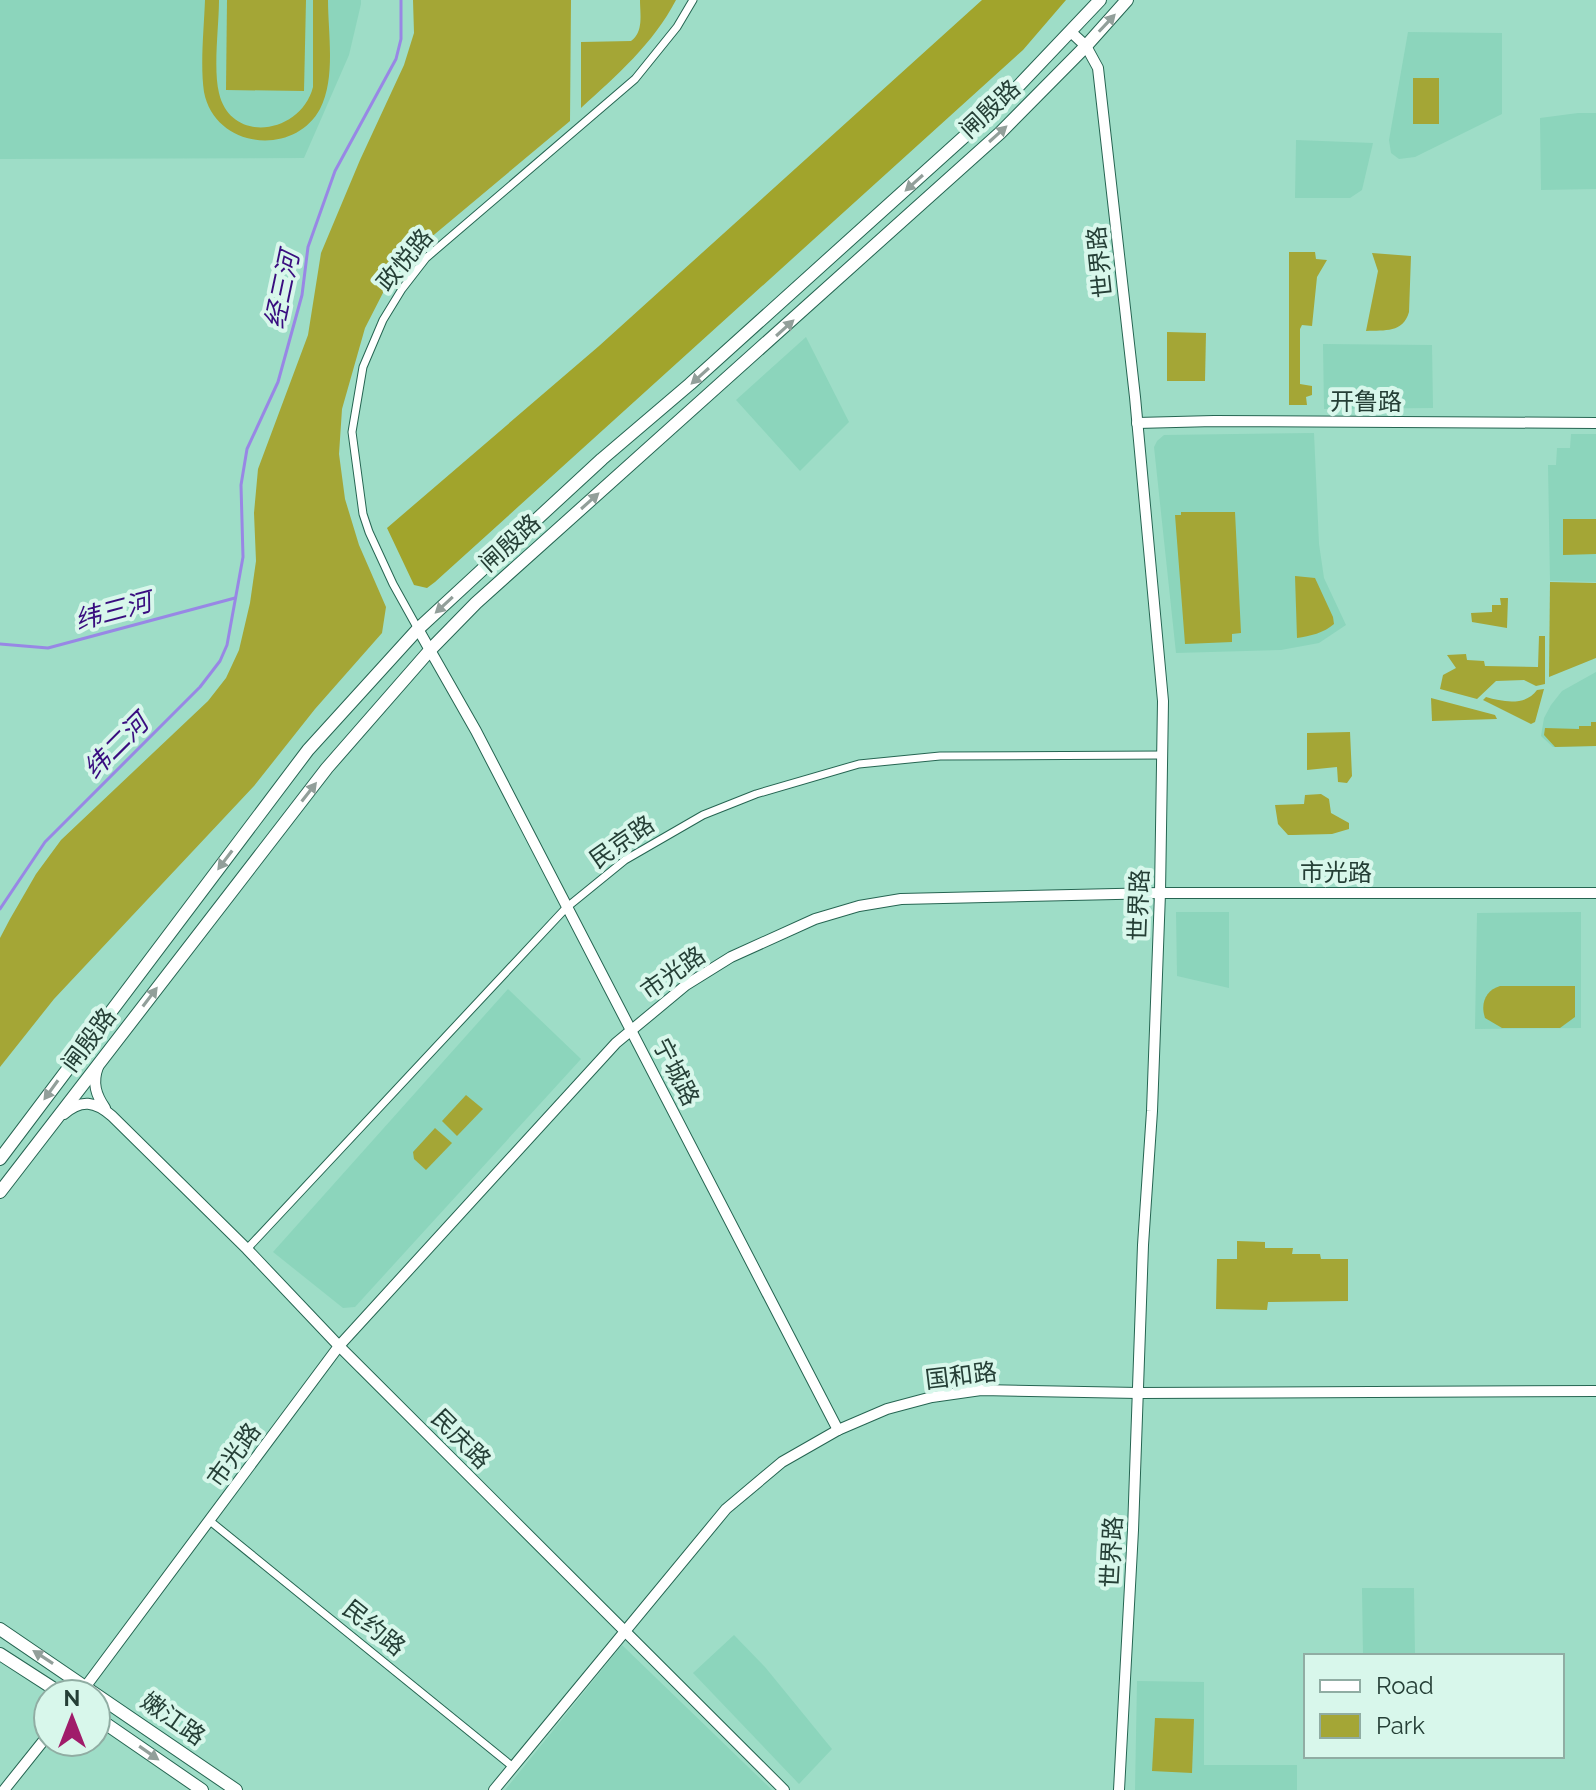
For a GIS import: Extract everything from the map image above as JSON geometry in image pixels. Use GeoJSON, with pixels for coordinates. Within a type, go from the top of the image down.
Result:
{"type":"FeatureCollection","features":[{"type":"Feature","properties":{"kind":"main road","name":"闸殷路"},"geometry":{"type":"LineString","coordinates":[[0,1159],[308,750],[418,629],[602,459],[711,366],[1006,99],[1072,33],[1100,0]]}},
{"type":"Feature","properties":{"kind":"main road","name":"闸殷路"},"geometry":{"type":"LineString","coordinates":[[0,1192],[327,768],[431,649],[487,594],[1000,133],[1127,0]]}},
{"type":"Feature","properties":{"kind":"main road"},"geometry":{"type":"LineString","coordinates":[[465,585],[471,597],[487,594]]}},
{"type":"Feature","properties":{"kind":"main road"},"geometry":{"type":"LineString","coordinates":[[360,693],[377,680],[384,681],[386,696],[378,710]]}},
{"type":"Feature","properties":{"kind":"main road","name":"嫩江路"},"geometry":{"type":"LineString","coordinates":[[0,1629],[67,1678]]}},
{"type":"Feature","properties":{"kind":"main road"},"geometry":{"type":"LineString","coordinates":[[0,1654],[37,1678]]}},
{"type":"Feature","properties":{"kind":"main road","name":"嫩江路"},"geometry":{"type":"LineString","coordinates":[[112,1709],[236,1790]]}},
{"type":"Feature","properties":{"kind":"main road","name":"嫩江路"},"geometry":{"type":"LineString","coordinates":[[112,1728],[202,1790]]}},
{"type":"Feature","properties":{"kind":"street","name":"政悦路"},"geometry":{"type":"LineString","coordinates":[[418,629],[369,532],[363,514],[352,432],[363,367],[383,320],[426,258],[635,79],[677,27],[693,0]]}},
{"type":"Feature","properties":{"kind":"street","name":"世界路"},"geometry":{"type":"LineString","coordinates":[[1072,33],[1086,46],[1098,68],[1159,641],[1163,755],[1133,1530],[1119,1790]]}},
{"type":"Feature","properties":{"kind":"street","name":"开鲁路"},"geometry":{"type":"LineString","coordinates":[[1137,423],[1596,423]]}},
{"type":"Feature","properties":{"kind":"street","name":"宁城路"},"geometry":{"type":"LineString","coordinates":[[418,629],[631,1029],[838,1430]]}},
{"type":"Feature","properties":{"kind":"street","name":"民京路"},"geometry":{"type":"LineString","coordinates":[[247,1249],[566,908],[625,860],[703,815],[756,794],[859,764],[940,756],[1163,755]]}},
{"type":"Feature","properties":{"kind":"street","name":"市光路"},"geometry":{"type":"LineString","coordinates":[[92,1678],[339,1346],[631,1029],[686,985],[731,957],[815,919],[859,906],[916,898],[1160,893],[1596,893]]}},
{"type":"Feature","properties":{"kind":"street","name":"民庆路"},"geometry":{"type":"LineString","coordinates":[[102,1059],[95,1076],[95,1089],[112,1116]]}},
{"type":"Feature","properties":{"kind":"street","name":"民庆路"},"geometry":{"type":"LineString","coordinates":[[51,1127],[66,1111],[84,1103],[94,1103],[112,1116],[784,1790]]}},
{"type":"Feature","properties":{"kind":"street","name":"国和路"},"geometry":{"type":"LineString","coordinates":[[494,1790],[726,1509],[782,1462],[838,1430],[887,1409],[932,1397],[981,1390],[1138,1393],[1596,1391]]}},
{"type":"Feature","properties":{"kind":"street","name":"民约路"},"geometry":{"type":"LineString","coordinates":[[210,1521],[513,1767]]}},
{"type":"Feature","properties":{"kind":"street"},"geometry":{"type":"LineString","coordinates":[[4,1790],[32,1755]]}},
{"type":"Feature","properties":{"kind":"shaded area"},"geometry":{"type":"Polygon","coordinates":[[[0,0],[361,0],[361,4],[349,55],[304,158],[0,159],[0,0]]]}},
{"type":"Feature","properties":{"kind":"shaded area"},"geometry":{"type":"Polygon","coordinates":[[[982,0],[1066,0],[1023,50],[435,582],[427,588],[414,585],[387,528],[599,346],[982,0]]]}},
{"type":"Feature","properties":{"kind":"shaded area"},"geometry":{"type":"Polygon","coordinates":[[[1408,32],[1502,33],[1502,114],[1415,157],[1399,159],[1391,153],[1389,140],[1408,32]]]}},
{"type":"Feature","properties":{"kind":"shaded area"},"geometry":{"type":"Polygon","coordinates":[[[1596,113],[1596,189],[1541,190],[1540,118],[1596,113]]]}},
{"type":"Feature","properties":{"kind":"shaded area"},"geometry":{"type":"Polygon","coordinates":[[[1296,140],[1373,143],[1362,190],[1350,198],[1295,198],[1296,140]]]}},
{"type":"Feature","properties":{"kind":"shaded area"},"geometry":{"type":"Polygon","coordinates":[[[806,337],[849,422],[800,471],[736,400],[806,337]]]}},
{"type":"Feature","properties":{"kind":"shaded area"},"geometry":{"type":"Polygon","coordinates":[[[1323,344],[1432,345],[1433,408],[1324,409],[1323,344]]]}},
{"type":"Feature","properties":{"kind":"shaded area"},"geometry":{"type":"Polygon","coordinates":[[[1314,433],[1319,544],[1324,578],[1346,625],[1319,643],[1281,650],[1176,653],[1154,447],[1157,441],[1164,435],[1314,433]]]}},
{"type":"Feature","properties":{"kind":"shaded area"},"geometry":{"type":"Polygon","coordinates":[[[1571,434],[1596,434],[1596,582],[1550,581],[1548,465],[1556,465],[1557,448],[1570,448],[1571,434]]]}},
{"type":"Feature","properties":{"kind":"shaded area"},"geometry":{"type":"Polygon","coordinates":[[[1596,672],[1596,746],[1553,747],[1541,736],[1544,718],[1551,705],[1562,691],[1596,672]]]}},
{"type":"Feature","properties":{"kind":"shaded area"},"geometry":{"type":"Polygon","coordinates":[[[1176,912],[1229,912],[1229,988],[1177,976],[1176,912]]]}},
{"type":"Feature","properties":{"kind":"shaded area"},"geometry":{"type":"Polygon","coordinates":[[[1581,912],[1581,1028],[1475,1029],[1477,913],[1581,912]]]}},
{"type":"Feature","properties":{"kind":"shaded area"},"geometry":{"type":"Polygon","coordinates":[[[508,989],[581,1059],[355,1307],[343,1308],[273,1252],[508,989]]]}},
{"type":"Feature","properties":{"kind":"shaded area"},"geometry":{"type":"Polygon","coordinates":[[[1362,1588],[1414,1588],[1415,1654],[1363,1654],[1362,1588]]]}},
{"type":"Feature","properties":{"kind":"shaded area"},"geometry":{"type":"Polygon","coordinates":[[[734,1635],[765,1667],[832,1749],[799,1784],[693,1673],[734,1635]]]}},
{"type":"Feature","properties":{"kind":"shaded area"},"geometry":{"type":"Polygon","coordinates":[[[622,1645],[772,1790],[505,1790],[622,1645]]]}},
{"type":"Feature","properties":{"kind":"shaded area"},"geometry":{"type":"Polygon","coordinates":[[[1137,1681],[1204,1682],[1204,1765],[1297,1765],[1297,1790],[1135,1790],[1137,1681]]]}},
{"type":"Feature","properties":{"kind":"green space"},"geometry":{"type":"Polygon","coordinates":[[[205,0],[219,0],[216,72],[219,93],[226,110],[237,121],[266,127],[295,115],[306,103],[313,87],[313,0],[328,0],[328,84],[320,109],[308,124],[292,135],[275,140],[256,140],[239,135],[223,125],[211,111],[203,81],[205,0]]]}},
{"type":"Feature","properties":{"kind":"green space"},"geometry":{"type":"Polygon","coordinates":[[[227,0],[306,0],[304,91],[226,90],[227,0]]]}},
{"type":"Feature","properties":{"kind":"green space"},"geometry":{"type":"Polygon","coordinates":[[[413,0],[571,0],[570,121],[417,249],[388,283],[365,328],[342,409],[339,454],[345,499],[359,545],[386,607],[382,633],[315,709],[254,786],[54,999],[0,1067],[0,938],[10,919],[36,874],[61,840],[208,701],[226,678],[239,650],[256,561],[254,513],[258,469],[308,335],[321,253],[404,65],[414,33],[413,0]]]}},
{"type":"Feature","properties":{"kind":"green space"},"geometry":{"type":"Polygon","coordinates":[[[640,0],[676,0],[645,45],[581,108],[581,42],[631,41],[640,28],[640,0]]]}},
{"type":"Feature","properties":{"kind":"green space"},"geometry":{"type":"Polygon","coordinates":[[[1413,78],[1439,78],[1439,124],[1413,124],[1413,78]]]}},
{"type":"Feature","properties":{"kind":"green space"},"geometry":{"type":"Polygon","coordinates":[[[1289,252],[1315,252],[1316,259],[1327,260],[1317,277],[1312,326],[1302,325],[1300,329],[1300,384],[1312,386],[1312,395],[1306,397],[1307,405],[1289,405],[1289,252]]]}},
{"type":"Feature","properties":{"kind":"green space"},"geometry":{"type":"Polygon","coordinates":[[[1372,253],[1411,256],[1409,312],[1402,324],[1392,329],[1366,331],[1378,271],[1372,253]]]}},
{"type":"Feature","properties":{"kind":"green space"},"geometry":{"type":"Polygon","coordinates":[[[1167,332],[1206,333],[1205,381],[1167,381],[1167,332]]]}},
{"type":"Feature","properties":{"kind":"green space"},"geometry":{"type":"Polygon","coordinates":[[[1181,512],[1235,512],[1241,633],[1232,634],[1232,642],[1185,644],[1175,515],[1181,515],[1181,512]]]}},
{"type":"Feature","properties":{"kind":"green space"},"geometry":{"type":"Polygon","coordinates":[[[1563,519],[1596,519],[1596,554],[1563,555],[1563,519]]]}},
{"type":"Feature","properties":{"kind":"green space"},"geometry":{"type":"Polygon","coordinates":[[[1295,576],[1315,578],[1334,624],[1321,632],[1297,638],[1295,576]]]}},
{"type":"Feature","properties":{"kind":"green space"},"geometry":{"type":"Polygon","coordinates":[[[1550,582],[1596,583],[1596,658],[1549,677],[1550,582]]]}},
{"type":"Feature","properties":{"kind":"green space"},"geometry":{"type":"Polygon","coordinates":[[[1500,598],[1508,598],[1507,628],[1472,622],[1471,613],[1492,612],[1492,605],[1501,605],[1500,598]]]}},
{"type":"Feature","properties":{"kind":"green space"},"geometry":{"type":"Polygon","coordinates":[[[1539,636],[1545,636],[1545,684],[1536,686],[1524,680],[1496,681],[1477,699],[1440,689],[1443,675],[1456,668],[1447,655],[1466,654],[1467,660],[1484,661],[1485,666],[1538,667],[1539,636]]]}},
{"type":"Feature","properties":{"kind":"green space"},"geometry":{"type":"Polygon","coordinates":[[[1544,689],[1535,722],[1531,724],[1483,700],[1486,697],[1521,701],[1544,689]]]}},
{"type":"Feature","properties":{"kind":"green space"},"geometry":{"type":"Polygon","coordinates":[[[1431,698],[1495,715],[1497,719],[1432,721],[1431,698]]]}},
{"type":"Feature","properties":{"kind":"green space"},"geometry":{"type":"Polygon","coordinates":[[[1591,722],[1596,722],[1596,746],[1555,747],[1544,735],[1545,728],[1579,729],[1579,726],[1591,726],[1591,722]]]}},
{"type":"Feature","properties":{"kind":"green space"},"geometry":{"type":"Polygon","coordinates":[[[1350,732],[1352,776],[1347,783],[1338,782],[1337,767],[1307,770],[1307,733],[1350,732]]]}},
{"type":"Feature","properties":{"kind":"green space"},"geometry":{"type":"Polygon","coordinates":[[[1321,794],[1329,799],[1331,813],[1349,823],[1349,829],[1332,834],[1288,835],[1278,824],[1275,805],[1304,804],[1305,795],[1321,794]]]}},
{"type":"Feature","properties":{"kind":"green space"},"geometry":{"type":"Polygon","coordinates":[[[1500,986],[1575,986],[1575,1017],[1560,1028],[1502,1028],[1485,1018],[1483,1007],[1488,994],[1500,986]]]}},
{"type":"Feature","properties":{"kind":"green space"},"geometry":{"type":"Polygon","coordinates":[[[466,1095],[483,1109],[457,1136],[442,1121],[466,1095]]]}},
{"type":"Feature","properties":{"kind":"green space"},"geometry":{"type":"Polygon","coordinates":[[[435,1128],[452,1143],[426,1170],[414,1159],[413,1152],[435,1128]]]}},
{"type":"Feature","properties":{"kind":"green space"},"geometry":{"type":"Polygon","coordinates":[[[1237,1241],[1265,1242],[1265,1248],[1293,1248],[1292,1254],[1320,1254],[1321,1259],[1348,1259],[1348,1301],[1268,1302],[1267,1310],[1216,1309],[1217,1259],[1237,1259],[1237,1241]]]}},
{"type":"Feature","properties":{"kind":"green space"},"geometry":{"type":"Polygon","coordinates":[[[1155,1718],[1194,1719],[1192,1773],[1152,1771],[1155,1718]]]}},
{"type":"Feature","properties":{"kind":"waterway","name":"经三河"},"geometry":{"type":"LineString","coordinates":[[0,909],[45,842],[200,687],[220,661],[227,645],[243,557],[241,485],[247,449],[278,382],[302,295],[308,247],[335,171],[396,59],[401,39],[401,0]]}},
{"type":"Feature","properties":{"kind":"waterway","name":"纬三河"},"geometry":{"type":"LineString","coordinates":[[0,644],[48,648],[235,598]]}},
{"type":"Feature","properties":{"kind":"water label","name":"纬二河"},"geometry":{"type":"Point","coordinates":[116,746]}}]}
